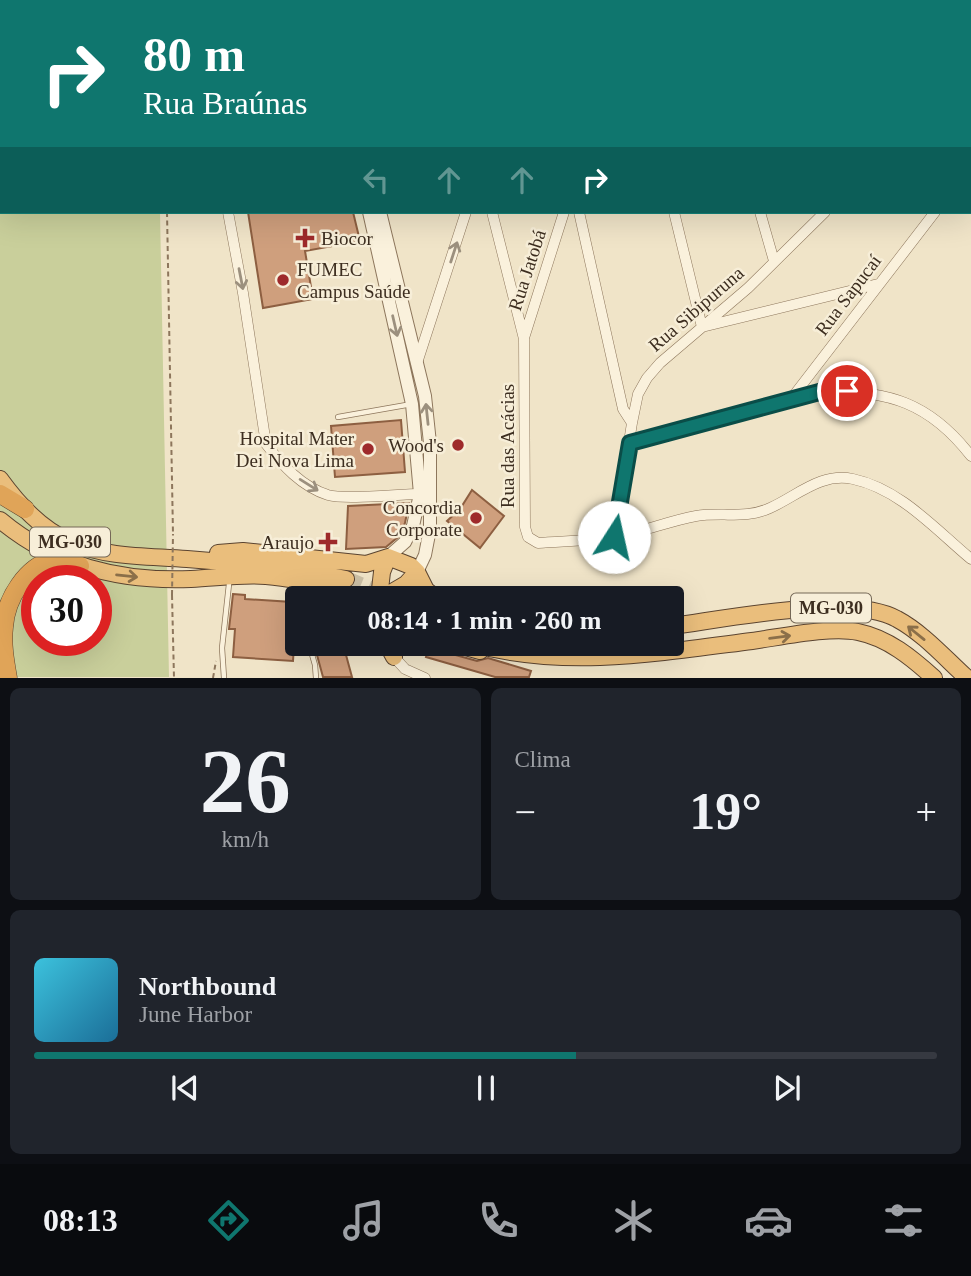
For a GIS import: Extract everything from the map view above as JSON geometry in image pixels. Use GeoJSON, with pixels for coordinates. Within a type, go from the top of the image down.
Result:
{"type":"FeatureCollection","features":[{"type":"Feature","properties":{"kind":"highway","name":"MG-030"},"geometry":{"type":"LineString","coordinates":[[0,479],[25,509],[71,542],[108,553],[268,565],[328,586]]}},
{"type":"Feature","properties":{"kind":"highway"},"geometry":{"type":"LineString","coordinates":[[0,494],[25,509]]}},
{"type":"Feature","properties":{"kind":"highway","name":"MG-030"},"geometry":{"type":"LineString","coordinates":[[0,520],[40,548],[77,565]]}},
{"type":"Feature","properties":{"kind":"highway"},"geometry":{"type":"LineString","coordinates":[[181,558],[243,551],[366,564],[388,557],[400,560],[417,572],[421,586]]}},
{"type":"Feature","properties":{"kind":"highway"},"geometry":{"type":"LineString","coordinates":[[382,586],[382,572],[388,557]]}},
{"type":"Feature","properties":{"kind":"highway"},"geometry":{"type":"LineString","coordinates":[[42,565],[54,559],[76,565]]}},
{"type":"Feature","properties":{"kind":"highway"},"geometry":{"type":"LineString","coordinates":[[402,586],[417,572]]}},
{"type":"Feature","properties":{"kind":"highway","name":"MG-030"},"geometry":{"type":"LineString","coordinates":[[112,573],[131,577],[188,580],[265,576],[323,586]]}},
{"type":"Feature","properties":{"kind":"highway"},"geometry":{"type":"LineString","coordinates":[[188,580],[285,592]]}},
{"type":"Feature","properties":{"kind":"highway"},"geometry":{"type":"LineString","coordinates":[[8,677],[3,649],[4,625],[21,584]]}},
{"type":"Feature","properties":{"kind":"highway","name":"MG-030"},"geometry":{"type":"LineString","coordinates":[[684,625],[822,608],[863,608],[896,618],[967,677]]}},
{"type":"Feature","properties":{"kind":"highway","name":"MG-030"},"geometry":{"type":"LineString","coordinates":[[684,649],[856,631],[896,646],[934,677]]}},
{"type":"Feature","properties":{"kind":"highway"},"geometry":{"type":"LineString","coordinates":[[684,653],[713,646]]}},
{"type":"Feature","properties":{"kind":"highway"},"geometry":{"type":"LineString","coordinates":[[503,656],[532,663],[604,666],[642,663],[671,656]]}},
{"type":"Feature","properties":{"kind":"highway","name":"MG-030"},"geometry":{"type":"LineString","coordinates":[[549,656],[629,656]]}},
{"type":"Feature","properties":{"kind":"street"},"geometry":{"type":"LineString","coordinates":[[228,214],[266,444],[278,460],[311,488],[331,496],[420,494]]}},
{"type":"Feature","properties":{"kind":"street"},"geometry":{"type":"LineString","coordinates":[[369,214],[412,404],[420,494],[413,526],[405,542],[388,557]]}},
{"type":"Feature","properties":{"kind":"street"},"geometry":{"type":"LineString","coordinates":[[380,214],[425,396],[429,443],[430,529],[425,555],[417,572]]}},
{"type":"Feature","properties":{"kind":"street"},"geometry":{"type":"LineString","coordinates":[[417,363],[465,214]]}},
{"type":"Feature","properties":{"kind":"street","name":"Rua das Acácias"},"geometry":{"type":"LineString","coordinates":[[493,214],[524,339],[525,527],[528,537],[538,543],[614,537],[697,516],[751,514],[769,509],[796,492],[824,480],[850,478],[892,493],[971,559]]}},
{"type":"Feature","properties":{"kind":"street","name":"Rua Jatobá"},"geometry":{"type":"LineString","coordinates":[[524,339],[563,214]]}},
{"type":"Feature","properties":{"kind":"street"},"geometry":{"type":"LineString","coordinates":[[579,214],[622,409],[632,423]]}},
{"type":"Feature","properties":{"kind":"street"},"geometry":{"type":"LineString","coordinates":[[674,214],[702,327],[878,284]]}},
{"type":"Feature","properties":{"kind":"street"},"geometry":{"type":"LineString","coordinates":[[761,214],[774,261]]}},
{"type":"Feature","properties":{"kind":"street","name":"Rua Sibipuruna"},"geometry":{"type":"LineString","coordinates":[[614,537],[638,394],[647,378],[660,363],[748,288],[823,214]]}},
{"type":"Feature","properties":{"kind":"street","name":"Rua Sapucaí"},"geometry":{"type":"LineString","coordinates":[[791,399],[932,214]]}},
{"type":"Feature","properties":{"kind":"street"},"geometry":{"type":"LineString","coordinates":[[630,443],[823,391],[847,391],[876,393],[902,401],[931,416],[971,456]]}},
{"type":"Feature","properties":{"kind":"street"},"geometry":{"type":"LineString","coordinates":[[405,542],[417,554],[425,555]]}},
{"type":"Feature","properties":{"kind":"street"},"geometry":{"type":"LineString","coordinates":[[398,656],[405,669],[425,677]]}},
{"type":"Feature","properties":{"kind":"lane"},"geometry":{"type":"LineString","coordinates":[[338,416],[412,404]]}},
{"type":"Feature","properties":{"kind":"lane"},"geometry":{"type":"LineString","coordinates":[[224,677],[222,648],[229,584]]}},
{"type":"Feature","properties":{"kind":"lane"},"geometry":{"type":"LineString","coordinates":[[312,656],[316,677]]}},
{"type":"Feature","properties":{"kind":"path"},"geometry":{"type":"LineString","coordinates":[[167,214],[174,677]]}},
{"type":"Feature","properties":{"kind":"green space"},"geometry":{"type":"Polygon","coordinates":[[[0,214],[160,214],[169,677],[0,677],[0,214]]]}},
{"type":"Feature","properties":{"kind":"building","name":"Biocor"},"geometry":{"type":"Polygon","coordinates":[[[248,214],[353,214],[360,241],[305,251],[313,299],[263,308],[248,214]]]}},
{"type":"Feature","properties":{"kind":"building","name":"Hospital Mater Dei Nova Lima"},"geometry":{"type":"Polygon","coordinates":[[[401,420],[405,472],[335,477],[331,426],[401,420]]]}},
{"type":"Feature","properties":{"kind":"building","name":"Concordia Corporate"},"geometry":{"type":"Polygon","coordinates":[[[472,490],[504,516],[480,548],[447,521],[460,509],[472,490]]]}},
{"type":"Feature","properties":{"kind":"building"},"geometry":{"type":"Polygon","coordinates":[[[409,503],[405,523],[398,537],[386,547],[346,549],[348,506],[409,503]]]}},
{"type":"Feature","properties":{"kind":"building"},"geometry":{"type":"Polygon","coordinates":[[[233,594],[245,595],[245,599],[285,602],[285,656],[293,656],[293,661],[233,657],[235,629],[229,629],[233,594]]]}},
{"type":"Feature","properties":{"kind":"building"},"geometry":{"type":"Polygon","coordinates":[[[317,656],[346,656],[352,677],[323,677],[317,656]]]}},
{"type":"Feature","properties":{"kind":"building"},"geometry":{"type":"Polygon","coordinates":[[[459,656],[477,661],[488,658],[531,671],[529,677],[495,677],[426,657],[459,656]]]}},
{"type":"Feature","properties":{"kind":"tunnel"},"geometry":{"type":"LineString","coordinates":[[346,579],[363,586]]}},
{"type":"Feature","properties":{"kind":"place","name":"Biocor"},"geometry":{"type":"Point","coordinates":[305,238]}},
{"type":"Feature","properties":{"kind":"place","name":"FUMEC Campus Saúde"},"geometry":{"type":"Point","coordinates":[283,280]}},
{"type":"Feature","properties":{"kind":"place","name":"Wood's"},"geometry":{"type":"Point","coordinates":[458,445]}},
{"type":"Feature","properties":{"kind":"place","name":"Hospital Mater Dei Nova Lima"},"geometry":{"type":"Point","coordinates":[368,449]}},
{"type":"Feature","properties":{"kind":"place","name":"Concordia Corporate"},"geometry":{"type":"Point","coordinates":[476,518]}},
{"type":"Feature","properties":{"kind":"place","name":"Araujo"},"geometry":{"type":"Point","coordinates":[328,542]}},
{"type":"Feature","properties":{"kind":"route"},"geometry":{"type":"LineString","coordinates":[[614,537],[630,443],[823,391],[847,391]]}}]}
